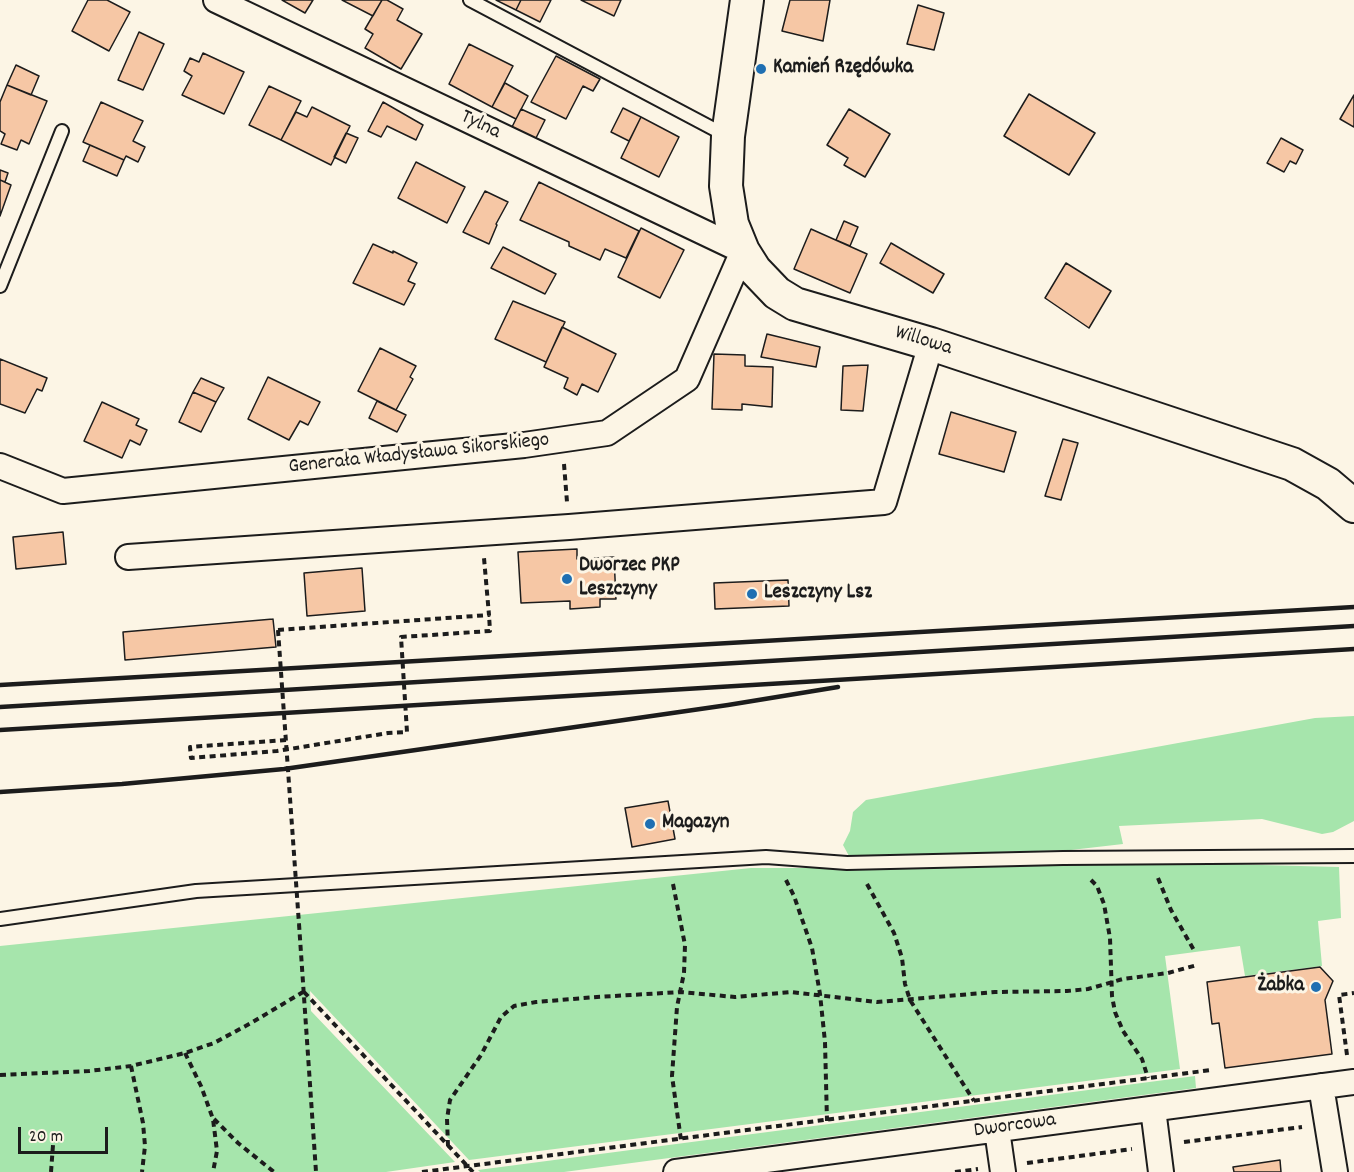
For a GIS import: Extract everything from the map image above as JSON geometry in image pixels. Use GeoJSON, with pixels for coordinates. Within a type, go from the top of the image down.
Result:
{"type":"FeatureCollection","features":[{"type":"Feature","properties":{"kind":"street","name":"Tylna"},"geometry":{"type":"LineString","coordinates":[[216,0],[743,251]]}},
{"type":"Feature","properties":{"kind":"street","name":"Willowa"},"geometry":{"type":"LineString","coordinates":[[747,0],[728,136],[726,186],[732,224],[743,251],[761,278],[777,293],[795,304],[931,344],[1292,464],[1328,484],[1354,506]]}},
{"type":"Feature","properties":{"kind":"street","name":"Generała Władysława Sikorskiego"},"geometry":{"type":"LineString","coordinates":[[0,466],[63,491],[524,445],[607,433],[687,379],[743,251]]}},
{"type":"Feature","properties":{"kind":"street"},"geometry":{"type":"LineString","coordinates":[[128,557],[569,527],[884,502],[931,344]]}},
{"type":"Feature","properties":{"kind":"street","name":"Dworcowa"},"geometry":{"type":"LineString","coordinates":[[683,1172],[829,1162],[998,1130],[1321,1086],[1351,1072]]}},
{"type":"Feature","properties":{"kind":"street"},"geometry":{"type":"LineString","coordinates":[[1321,1086],[1335,1172]]}},
{"type":"Feature","properties":{"kind":"street"},"geometry":{"type":"LineString","coordinates":[[1153,1109],[1161,1172]]}},
{"type":"Feature","properties":{"kind":"street"},"geometry":{"type":"LineString","coordinates":[[998,1130],[1003,1172]]}},
{"type":"Feature","properties":{"kind":"lane"},"geometry":{"type":"LineString","coordinates":[[470,0],[728,136]]}},
{"type":"Feature","properties":{"kind":"lane"},"geometry":{"type":"LineString","coordinates":[[0,286],[63,131]]}},
{"type":"Feature","properties":{"kind":"lane"},"geometry":{"type":"LineString","coordinates":[[0,919],[196,891],[766,857],[847,863],[1063,858],[1354,856]]}},
{"type":"Feature","properties":{"kind":"path"},"geometry":{"type":"LineString","coordinates":[[562,440],[569,527]]}},
{"type":"Feature","properties":{"kind":"path"},"geometry":{"type":"LineString","coordinates":[[286,740],[190,747],[190,758],[276,752],[388,733],[407,732],[401,637],[490,631],[484,554]]}},
{"type":"Feature","properties":{"kind":"path"},"geometry":{"type":"LineString","coordinates":[[316,1172],[278,630],[489,615]]}},
{"type":"Feature","properties":{"kind":"path"},"geometry":{"type":"LineString","coordinates":[[766,857],[784,875],[794,896],[812,948],[825,1042],[829,1162]]}},
{"type":"Feature","properties":{"kind":"path"},"geometry":{"type":"LineString","coordinates":[[1063,858],[1082,870],[1096,886],[1104,904],[1110,938],[1112,996],[1123,1031],[1142,1059],[1153,1109]]}},
{"type":"Feature","properties":{"kind":"path"},"geometry":{"type":"LineString","coordinates":[[1153,858],[1170,910],[1195,952]]}},
{"type":"Feature","properties":{"kind":"path"},"geometry":{"type":"LineString","coordinates":[[670,863],[685,945],[684,973],[677,1007],[672,1076],[683,1172]]}},
{"type":"Feature","properties":{"kind":"path"},"geometry":{"type":"LineString","coordinates":[[847,863],[865,881],[878,900],[894,933],[902,958],[905,984],[910,1000],[974,1100],[998,1130]]}},
{"type":"Feature","properties":{"kind":"path"},"geometry":{"type":"LineString","coordinates":[[448,1146],[447,1119],[450,1100],[481,1055],[501,1017],[514,1005],[597,997],[681,993],[735,997],[791,992],[877,1002],[994,992],[1077,990],[1168,973],[1197,965]]}},
{"type":"Feature","properties":{"kind":"path"},"geometry":{"type":"LineString","coordinates":[[0,1075],[89,1071],[131,1066],[185,1053],[223,1038],[303,992]]}},
{"type":"Feature","properties":{"kind":"path"},"geometry":{"type":"LineString","coordinates":[[303,992],[473,1172]]}},
{"type":"Feature","properties":{"kind":"path"},"geometry":{"type":"LineString","coordinates":[[1351,1072],[1339,995],[1354,993]]}},
{"type":"Feature","properties":{"kind":"path"},"geometry":{"type":"LineString","coordinates":[[185,1053],[201,1086],[213,1119],[217,1150],[213,1172]]}},
{"type":"Feature","properties":{"kind":"path"},"geometry":{"type":"LineString","coordinates":[[131,1066],[143,1123],[145,1146],[142,1172]]}},
{"type":"Feature","properties":{"kind":"path"},"geometry":{"type":"LineString","coordinates":[[422,1172],[1211,1070]]}},
{"type":"Feature","properties":{"kind":"path"},"geometry":{"type":"LineString","coordinates":[[213,1119],[264,1166],[274,1172]]}},
{"type":"Feature","properties":{"kind":"path"},"geometry":{"type":"LineString","coordinates":[[51,1172],[54,1145]]}},
{"type":"Feature","properties":{"kind":"green space"},"geometry":{"type":"Polygon","coordinates":[[[1354,716],[1354,821],[1333,832],[1322,834],[1262,819],[1119,826],[1123,844],[1071,850],[849,856],[843,845],[850,831],[853,812],[866,800],[1315,718],[1354,716]]]}},
{"type":"Feature","properties":{"kind":"green space"},"geometry":{"type":"Polygon","coordinates":[[[1144,862],[1339,867],[1341,918],[1318,921],[1322,966],[1245,976],[1240,946],[1165,956],[1180,1069],[469,1160],[310,991],[311,1011],[455,1162],[386,1172],[0,1172],[0,946],[751,868],[906,868],[1144,862]]]}},
{"type":"Feature","properties":{"kind":"green space"},"geometry":{"type":"Polygon","coordinates":[[[1195,1076],[1196,1088],[564,1172],[480,1172],[478,1170],[1195,1076]]]}},
{"type":"Feature","properties":{"kind":"building"},"geometry":{"type":"Polygon","coordinates":[[[88,0],[107,0],[130,12],[109,51],[72,31],[88,0]]]}},
{"type":"Feature","properties":{"kind":"building"},"geometry":{"type":"Polygon","coordinates":[[[282,0],[313,0],[305,13],[282,0]]]}},
{"type":"Feature","properties":{"kind":"building"},"geometry":{"type":"Polygon","coordinates":[[[342,0],[382,0],[373,16],[342,0]]]}},
{"type":"Feature","properties":{"kind":"building"},"geometry":{"type":"Polygon","coordinates":[[[382,0],[387,0],[403,9],[397,20],[422,34],[401,69],[365,48],[373,34],[365,29],[382,0]]]}},
{"type":"Feature","properties":{"kind":"building"},"geometry":{"type":"Polygon","coordinates":[[[496,0],[521,0],[516,10],[496,0]]]}},
{"type":"Feature","properties":{"kind":"building"},"geometry":{"type":"Polygon","coordinates":[[[521,0],[551,0],[540,22],[516,10],[521,0]]]}},
{"type":"Feature","properties":{"kind":"building"},"geometry":{"type":"Polygon","coordinates":[[[581,0],[621,0],[614,16],[581,0]]]}},
{"type":"Feature","properties":{"kind":"building"},"geometry":{"type":"Polygon","coordinates":[[[790,0],[830,0],[823,41],[782,31],[790,0]]]}},
{"type":"Feature","properties":{"kind":"building"},"geometry":{"type":"Polygon","coordinates":[[[918,5],[944,13],[934,50],[907,44],[918,5]]]}},
{"type":"Feature","properties":{"kind":"building"},"geometry":{"type":"Polygon","coordinates":[[[139,32],[164,44],[143,90],[118,80],[139,32]]]}},
{"type":"Feature","properties":{"kind":"building"},"geometry":{"type":"Polygon","coordinates":[[[469,44],[513,66],[492,107],[449,84],[469,44]]]}},
{"type":"Feature","properties":{"kind":"building"},"geometry":{"type":"Polygon","coordinates":[[[203,53],[244,72],[224,114],[182,95],[192,76],[184,71],[190,58],[199,62],[203,53]]]}},
{"type":"Feature","properties":{"kind":"building"},"geometry":{"type":"Polygon","coordinates":[[[556,56],[600,79],[593,91],[583,86],[566,119],[531,102],[556,56]]]}},
{"type":"Feature","properties":{"kind":"building"},"geometry":{"type":"Polygon","coordinates":[[[16,65],[39,76],[31,95],[7,85],[16,65]]]}},
{"type":"Feature","properties":{"kind":"building"},"geometry":{"type":"Polygon","coordinates":[[[505,83],[528,96],[516,119],[492,107],[505,83]]]}},
{"type":"Feature","properties":{"kind":"building"},"geometry":{"type":"Polygon","coordinates":[[[7,85],[47,101],[29,144],[21,140],[17,150],[1,144],[5,134],[0,131],[0,102],[7,85]]]}},
{"type":"Feature","properties":{"kind":"building"},"geometry":{"type":"Polygon","coordinates":[[[269,86],[301,101],[281,140],[249,125],[269,86]]]}},
{"type":"Feature","properties":{"kind":"building"},"geometry":{"type":"Polygon","coordinates":[[[1029,94],[1095,133],[1069,175],[1004,136],[1029,94]]]}},
{"type":"Feature","properties":{"kind":"building"},"geometry":{"type":"Polygon","coordinates":[[[1354,95],[1354,127],[1340,119],[1354,95]]]}},
{"type":"Feature","properties":{"kind":"building"},"geometry":{"type":"Polygon","coordinates":[[[101,102],[143,121],[133,141],[145,147],[138,162],[126,156],[124,160],[83,142],[101,102]]]}},
{"type":"Feature","properties":{"kind":"building"},"geometry":{"type":"Polygon","coordinates":[[[383,102],[423,125],[416,140],[387,126],[381,137],[368,131],[383,102]]]}},
{"type":"Feature","properties":{"kind":"building"},"geometry":{"type":"Polygon","coordinates":[[[312,107],[350,126],[331,165],[281,140],[296,112],[307,117],[312,107]]]}},
{"type":"Feature","properties":{"kind":"building"},"geometry":{"type":"Polygon","coordinates":[[[623,108],[641,117],[629,141],[611,132],[623,108]]]}},
{"type":"Feature","properties":{"kind":"building"},"geometry":{"type":"Polygon","coordinates":[[[521,109],[545,120],[531,148],[507,137],[521,109]]]}},
{"type":"Feature","properties":{"kind":"building"},"geometry":{"type":"Polygon","coordinates":[[[849,109],[890,134],[865,177],[844,165],[848,158],[827,145],[849,109]]]}},
{"type":"Feature","properties":{"kind":"building"},"geometry":{"type":"Polygon","coordinates":[[[641,117],[679,137],[659,177],[621,158],[641,117]]]}},
{"type":"Feature","properties":{"kind":"building"},"geometry":{"type":"Polygon","coordinates":[[[346,133],[358,138],[346,163],[334,157],[346,133]]]}},
{"type":"Feature","properties":{"kind":"building"},"geometry":{"type":"Polygon","coordinates":[[[1281,138],[1303,150],[1296,164],[1290,161],[1284,172],[1267,163],[1281,138]]]}},
{"type":"Feature","properties":{"kind":"building"},"geometry":{"type":"Polygon","coordinates":[[[90,145],[124,160],[117,176],[83,161],[90,145]]]}},
{"type":"Feature","properties":{"kind":"building"},"geometry":{"type":"Polygon","coordinates":[[[416,162],[465,187],[447,223],[398,198],[416,162]]]}},
{"type":"Feature","properties":{"kind":"building"},"geometry":{"type":"Polygon","coordinates":[[[0,170],[8,173],[5,182],[0,180],[0,170]]]}},
{"type":"Feature","properties":{"kind":"building"},"geometry":{"type":"Polygon","coordinates":[[[0,180],[11,185],[0,216],[0,180]]]}},
{"type":"Feature","properties":{"kind":"building"},"geometry":{"type":"Polygon","coordinates":[[[539,182],[639,231],[626,258],[605,249],[600,260],[569,246],[569,242],[520,220],[539,182]]]}},
{"type":"Feature","properties":{"kind":"building"},"geometry":{"type":"Polygon","coordinates":[[[485,191],[508,202],[496,224],[489,244],[463,232],[485,191]]]}},
{"type":"Feature","properties":{"kind":"building"},"geometry":{"type":"Polygon","coordinates":[[[844,221],[858,227],[850,246],[836,240],[844,221]]]}},
{"type":"Feature","properties":{"kind":"building"},"geometry":{"type":"Polygon","coordinates":[[[641,228],[684,250],[660,298],[618,277],[641,228]]]}},
{"type":"Feature","properties":{"kind":"building"},"geometry":{"type":"Polygon","coordinates":[[[811,229],[867,254],[850,293],[794,269],[811,229]]]}},
{"type":"Feature","properties":{"kind":"building"},"geometry":{"type":"Polygon","coordinates":[[[891,243],[944,274],[933,293],[880,263],[891,243]]]}},
{"type":"Feature","properties":{"kind":"building"},"geometry":{"type":"Polygon","coordinates":[[[373,244],[417,263],[408,281],[415,284],[404,305],[353,283],[373,244]]]}},
{"type":"Feature","properties":{"kind":"building"},"geometry":{"type":"Polygon","coordinates":[[[503,247],[556,274],[545,294],[491,268],[503,247]]]}},
{"type":"Feature","properties":{"kind":"building"},"geometry":{"type":"Polygon","coordinates":[[[1066,263],[1111,291],[1089,328],[1045,298],[1066,263]]]}},
{"type":"Feature","properties":{"kind":"building"},"geometry":{"type":"Polygon","coordinates":[[[513,301],[565,322],[546,362],[495,339],[513,301]]]}},
{"type":"Feature","properties":{"kind":"building"},"geometry":{"type":"Polygon","coordinates":[[[562,327],[616,354],[598,392],[582,384],[577,395],[564,388],[568,378],[544,367],[562,327]]]}},
{"type":"Feature","properties":{"kind":"building"},"geometry":{"type":"Polygon","coordinates":[[[767,334],[820,347],[816,367],[761,357],[767,334]]]}},
{"type":"Feature","properties":{"kind":"building"},"geometry":{"type":"Polygon","coordinates":[[[380,348],[416,366],[410,377],[413,379],[396,410],[358,391],[380,348]]]}},
{"type":"Feature","properties":{"kind":"building"},"geometry":{"type":"Polygon","coordinates":[[[714,354],[745,355],[745,366],[773,367],[772,407],[742,404],[742,410],[712,409],[714,354]]]}},
{"type":"Feature","properties":{"kind":"building"},"geometry":{"type":"Polygon","coordinates":[[[0,359],[47,378],[42,391],[37,389],[25,413],[0,404],[0,359]]]}},
{"type":"Feature","properties":{"kind":"building"},"geometry":{"type":"Polygon","coordinates":[[[868,365],[863,411],[841,410],[843,366],[868,365]]]}},
{"type":"Feature","properties":{"kind":"building"},"geometry":{"type":"Polygon","coordinates":[[[268,377],[320,402],[308,425],[300,421],[289,440],[248,419],[268,377]]]}},
{"type":"Feature","properties":{"kind":"building"},"geometry":{"type":"Polygon","coordinates":[[[201,378],[224,388],[216,402],[193,392],[201,378]]]}},
{"type":"Feature","properties":{"kind":"building"},"geometry":{"type":"Polygon","coordinates":[[[193,392],[216,402],[201,432],[179,422],[193,392]]]}},
{"type":"Feature","properties":{"kind":"building"},"geometry":{"type":"Polygon","coordinates":[[[377,401],[406,415],[397,432],[369,418],[377,401]]]}},
{"type":"Feature","properties":{"kind":"building"},"geometry":{"type":"Polygon","coordinates":[[[102,402],[139,419],[136,425],[147,430],[140,445],[130,440],[122,458],[84,441],[102,402]]]}},
{"type":"Feature","properties":{"kind":"building"},"geometry":{"type":"Polygon","coordinates":[[[951,412],[1016,432],[1004,472],[939,454],[951,412]]]}},
{"type":"Feature","properties":{"kind":"building"},"geometry":{"type":"Polygon","coordinates":[[[1063,439],[1078,443],[1061,500],[1045,496],[1063,439]]]}},
{"type":"Feature","properties":{"kind":"building"},"geometry":{"type":"Polygon","coordinates":[[[63,532],[66,564],[16,569],[13,537],[63,532]]]}},
{"type":"Feature","properties":{"kind":"building","name":"Dworzec PKP Leszczyny"},"geometry":{"type":"Polygon","coordinates":[[[577,549],[577,559],[614,557],[616,599],[600,599],[600,607],[570,609],[570,601],[521,603],[518,552],[577,549]]]}},
{"type":"Feature","properties":{"kind":"building"},"geometry":{"type":"Polygon","coordinates":[[[362,568],[365,611],[307,616],[304,573],[362,568]]]}},
{"type":"Feature","properties":{"kind":"building","name":"Leszczyny Lsz"},"geometry":{"type":"Polygon","coordinates":[[[788,580],[789,606],[715,609],[714,583],[788,580]]]}},
{"type":"Feature","properties":{"kind":"building"},"geometry":{"type":"Polygon","coordinates":[[[273,619],[276,647],[125,660],[123,632],[273,619]]]}},
{"type":"Feature","properties":{"kind":"building","name":"Magazyn"},"geometry":{"type":"Polygon","coordinates":[[[668,801],[675,839],[632,847],[625,808],[668,801]]]}},
{"type":"Feature","properties":{"kind":"building"},"geometry":{"type":"Polygon","coordinates":[[[1320,967],[1333,981],[1325,1000],[1332,1054],[1225,1068],[1219,1023],[1212,1024],[1207,982],[1320,967]]]}},
{"type":"Feature","properties":{"kind":"building"},"geometry":{"type":"Polygon","coordinates":[[[1280,1160],[1281,1172],[1234,1172],[1233,1167],[1280,1160]]]}},
{"type":"Feature","properties":{"kind":"railway"},"geometry":{"type":"LineString","coordinates":[[0,685],[1354,607]]}},
{"type":"Feature","properties":{"kind":"railway"},"geometry":{"type":"LineString","coordinates":[[0,707],[1354,626]]}},
{"type":"Feature","properties":{"kind":"railway"},"geometry":{"type":"LineString","coordinates":[[0,730],[1354,649]]}},
{"type":"Feature","properties":{"kind":"railway"},"geometry":{"type":"LineString","coordinates":[[0,792],[122,784],[284,769],[838,687]]}},
{"type":"Feature","properties":{"kind":"place","name":"Kamień Rzędówka"},"geometry":{"type":"Point","coordinates":[761,69]}},
{"type":"Feature","properties":{"kind":"place","name":"Dworzec PKP Leszczyny"},"geometry":{"type":"Point","coordinates":[567,579]}},
{"type":"Feature","properties":{"kind":"place","name":"Leszczyny Lsz"},"geometry":{"type":"Point","coordinates":[752,594]}},
{"type":"Feature","properties":{"kind":"place","name":"Magazyn"},"geometry":{"type":"Point","coordinates":[650,824]}},
{"type":"Feature","properties":{"kind":"place","name":"Żabka"},"geometry":{"type":"Point","coordinates":[1316,987]}}]}
